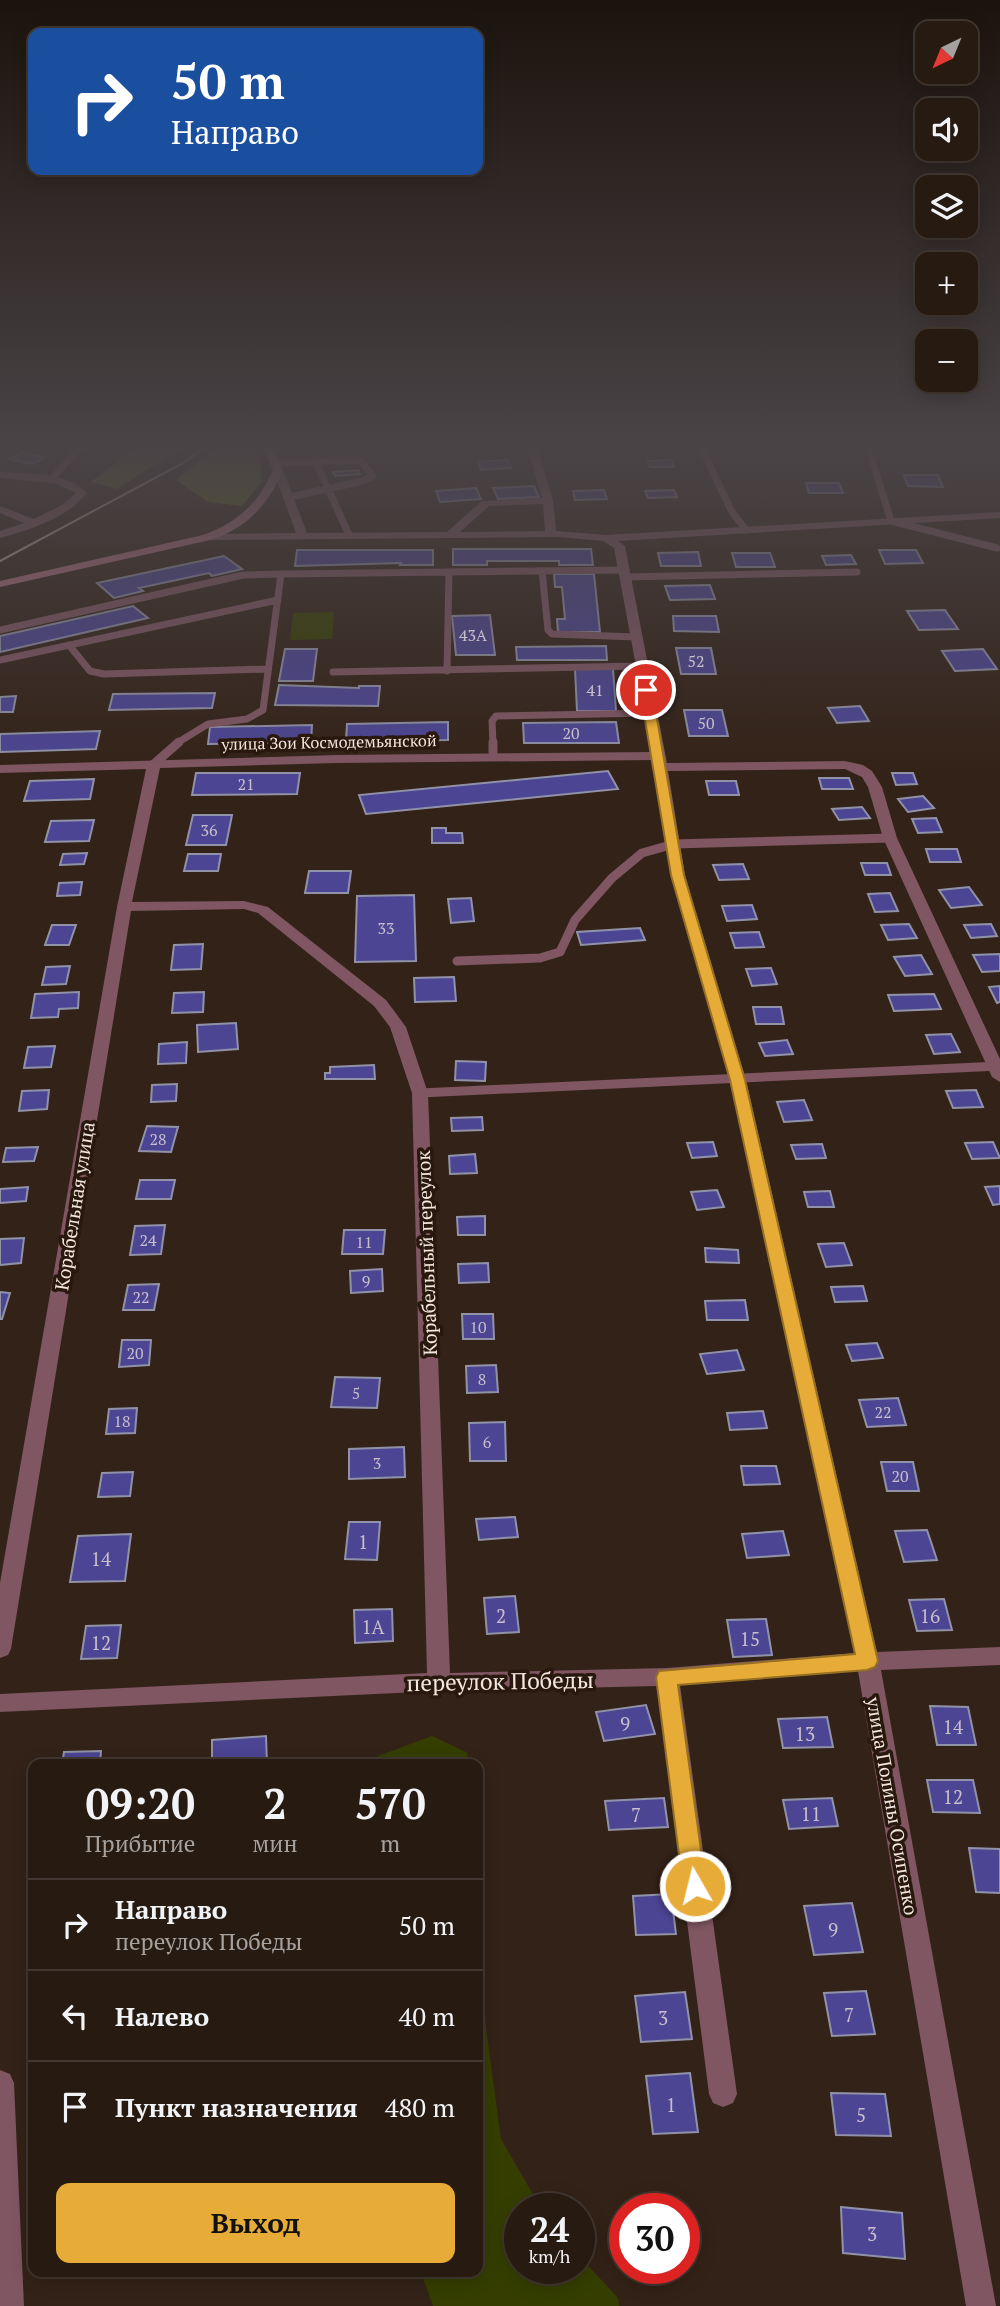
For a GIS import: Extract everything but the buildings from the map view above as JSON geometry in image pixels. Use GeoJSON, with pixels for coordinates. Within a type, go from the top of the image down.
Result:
{"type":"FeatureCollection","features":[{"type":"Feature","properties":{"kind":"main road"},"geometry":{"type":"LineString","coordinates":[[0,584],[132,555]]}},
{"type":"Feature","properties":{"kind":"street","name":"улица Полины Осипенко"},"geometry":{"type":"LineString","coordinates":[[620,555],[651,713],[677,875],[738,1080],[867,1661],[981,2306]]}},
{"type":"Feature","properties":{"kind":"street","name":"улица Зои Космодемьянской"},"geometry":{"type":"LineString","coordinates":[[0,769],[493,756],[845,765],[858,768],[867,774],[875,787],[890,838]]}},
{"type":"Feature","properties":{"kind":"street","name":"Корабельная улица"},"geometry":{"type":"LineString","coordinates":[[0,1649],[124,907],[154,764]]}},
{"type":"Feature","properties":{"kind":"street"},"geometry":{"type":"LineString","coordinates":[[890,838],[999,1070]]}},
{"type":"Feature","properties":{"kind":"street","name":"Корабельный переулок"},"geometry":{"type":"LineString","coordinates":[[124,907],[244,905],[263,910],[380,1003],[398,1027],[421,1093],[439,1682]]}},
{"type":"Feature","properties":{"kind":"street","name":"переулок Победы"},"geometry":{"type":"LineString","coordinates":[[0,1703],[439,1682],[667,1677],[867,1661],[1000,1656]]}},
{"type":"Feature","properties":{"kind":"street"},"geometry":{"type":"LineString","coordinates":[[667,1677],[723,2094]]}},
{"type":"Feature","properties":{"kind":"street"},"geometry":{"type":"LineString","coordinates":[[0,2083],[9,2306]]}},
{"type":"Feature","properties":{"kind":"lane"},"geometry":{"type":"LineString","coordinates":[[542,571],[548,630],[552,634],[637,636]]}},
{"type":"Feature","properties":{"kind":"lane"},"geometry":{"type":"LineString","coordinates":[[0,629],[243,575],[542,571],[624,574],[857,572]]}},
{"type":"Feature","properties":{"kind":"lane"},"geometry":{"type":"LineString","coordinates":[[447,671],[449,573]]}},
{"type":"Feature","properties":{"kind":"lane"},"geometry":{"type":"LineString","coordinates":[[154,764],[197,728],[217,721],[248,719],[258,716],[263,710],[281,574]]}},
{"type":"Feature","properties":{"kind":"lane"},"geometry":{"type":"LineString","coordinates":[[0,660],[278,600]]}},
{"type":"Feature","properties":{"kind":"lane"},"geometry":{"type":"LineString","coordinates":[[69,645],[90,671],[104,674],[268,669]]}},
{"type":"Feature","properties":{"kind":"lane"},"geometry":{"type":"LineString","coordinates":[[333,672],[642,666]]}},
{"type":"Feature","properties":{"kind":"lane"},"geometry":{"type":"LineString","coordinates":[[493,756],[492,721],[496,716],[651,713]]}},
{"type":"Feature","properties":{"kind":"lane"},"geometry":{"type":"LineString","coordinates":[[457,961],[540,958],[560,952],[575,920],[612,878],[642,853],[674,844],[890,838]]}},
{"type":"Feature","properties":{"kind":"lane"},"geometry":{"type":"LineString","coordinates":[[421,1093],[999,1070]]}},
{"type":"Feature","properties":{"kind":"green space"},"geometry":{"type":"Polygon","coordinates":[[[334,612],[332,639],[290,640],[293,613],[334,612]]]}},
{"type":"Feature","properties":{"kind":"green space"},"geometry":{"type":"Polygon","coordinates":[[[432,1736],[468,1753],[467,1759],[378,1759],[378,1756],[432,1736]]]}},
{"type":"Feature","properties":{"kind":"green space"},"geometry":{"type":"Polygon","coordinates":[[[483,1983],[486,2028],[501,2139],[532,2193],[504,2193],[504,2284],[595,2284],[595,2273],[618,2298],[619,2306],[433,2306],[423,2277],[483,2277],[483,1983]]]}},
{"type":"Feature","properties":{"kind":"tram line"},"geometry":{"type":"LineString","coordinates":[[0,561],[12,555]]}},
{"type":"Feature","properties":{"kind":"route"},"geometry":{"type":"LineString","coordinates":[[646,690],[674,844],[677,875],[738,1080],[867,1661],[667,1677],[695,1886]]}}]}
